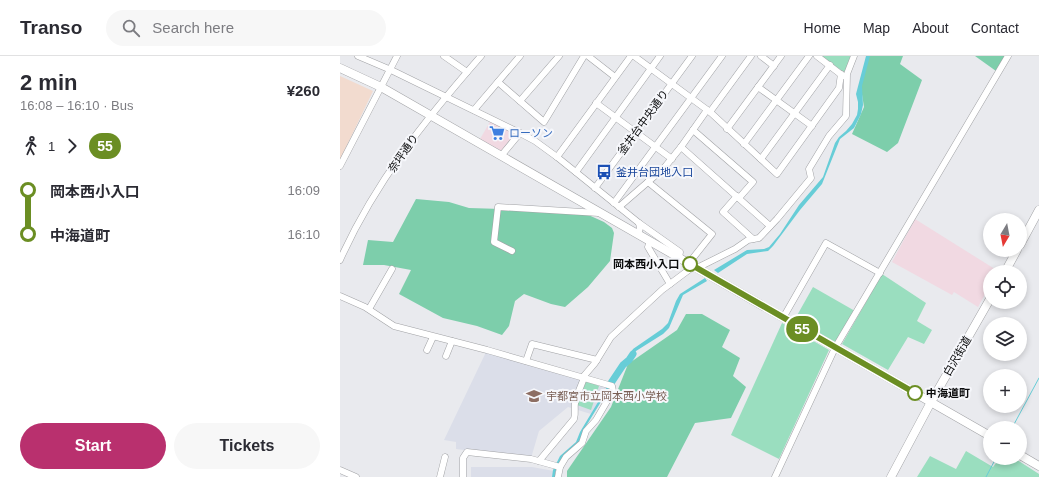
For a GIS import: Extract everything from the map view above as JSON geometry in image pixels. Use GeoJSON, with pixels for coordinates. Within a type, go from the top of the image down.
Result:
{"type":"FeatureCollection","features":[{"type":"Feature","properties":{"kind":"main road"},"geometry":{"type":"LineString","coordinates":[[340,68],[381,87],[983,432]]}},
{"type":"Feature","properties":{"kind":"main road"},"geometry":{"type":"LineString","coordinates":[[1027,232],[1039,210]]}},
{"type":"Feature","properties":{"kind":"main road","name":"白沢街道"},"geometry":{"type":"LineString","coordinates":[[891,477],[931,402],[984,309]]}},
{"type":"Feature","properties":{"kind":"main road"},"geometry":{"type":"LineString","coordinates":[[1027,459],[1039,466]]}},
{"type":"Feature","properties":{"kind":"street"},"geometry":{"type":"LineString","coordinates":[[358,56],[446,96],[520,132],[535,141],[639,223],[680,252],[679,258]]}},
{"type":"Feature","properties":{"kind":"street"},"geometry":{"type":"LineString","coordinates":[[340,166],[397,56]]}},
{"type":"Feature","properties":{"kind":"street"},"geometry":{"type":"LineString","coordinates":[[444,56],[467,72]]}},
{"type":"Feature","properties":{"kind":"street","name":"奈坪通り"},"geometry":{"type":"LineString","coordinates":[[340,260],[358,222],[374,195],[430,116],[481,56]]}},
{"type":"Feature","properties":{"kind":"street"},"geometry":{"type":"LineString","coordinates":[[474,110],[520,56]]}},
{"type":"Feature","properties":{"kind":"street"},"geometry":{"type":"LineString","coordinates":[[520,101],[559,56]]}},
{"type":"Feature","properties":{"kind":"street"},"geometry":{"type":"LineString","coordinates":[[498,82],[544,122],[584,56]]}},
{"type":"Feature","properties":{"kind":"street"},"geometry":{"type":"LineString","coordinates":[[588,56],[615,77]]}},
{"type":"Feature","properties":{"kind":"street"},"geometry":{"type":"LineString","coordinates":[[557,157],[632,56],[708,111],[777,174],[839,88],[841,74]]}},
{"type":"Feature","properties":{"kind":"street"},"geometry":{"type":"LineString","coordinates":[[576,172],[660,56]]}},
{"type":"Feature","properties":{"kind":"street","name":"釜井台中央通り"},"geometry":{"type":"LineString","coordinates":[[595,188],[692,56]]}},
{"type":"Feature","properties":{"kind":"street"},"geometry":{"type":"LineString","coordinates":[[614,203],[722,56]]}},
{"type":"Feature","properties":{"kind":"street"},"geometry":{"type":"LineString","coordinates":[[619,207],[659,174],[751,56]]}},
{"type":"Feature","properties":{"kind":"street"},"geometry":{"type":"LineString","coordinates":[[761,56],[774,66]]}},
{"type":"Feature","properties":{"kind":"street"},"geometry":{"type":"LineString","coordinates":[[727,129],[781,56]]}},
{"type":"Feature","properties":{"kind":"street"},"geometry":{"type":"LineString","coordinates":[[744,144],[809,56]]}},
{"type":"Feature","properties":{"kind":"street"},"geometry":{"type":"LineString","coordinates":[[817,56],[843,75],[843,89],[847,92]]}},
{"type":"Feature","properties":{"kind":"street"},"geometry":{"type":"LineString","coordinates":[[539,461],[574,419],[576,413],[575,403],[584,378],[611,338],[670,284],[693,266],[735,249],[748,240],[759,238],[811,178],[809,169],[829,136],[846,116],[847,74],[854,56]]}},
{"type":"Feature","properties":{"kind":"street"},"geometry":{"type":"LineString","coordinates":[[775,477],[835,348],[1008,56]]}},
{"type":"Feature","properties":{"kind":"street"},"geometry":{"type":"LineString","coordinates":[[761,159],[830,65]]}},
{"type":"Feature","properties":{"kind":"street"},"geometry":{"type":"LineString","coordinates":[[758,87],[812,126]]}},
{"type":"Feature","properties":{"kind":"street"},"geometry":{"type":"LineString","coordinates":[[596,103],[672,159]]}},
{"type":"Feature","properties":{"kind":"street"},"geometry":{"type":"LineString","coordinates":[[693,130],[753,182],[723,212],[753,239]]}},
{"type":"Feature","properties":{"kind":"street"},"geometry":{"type":"LineString","coordinates":[[501,156],[520,132]]}},
{"type":"Feature","properties":{"kind":"street"},"geometry":{"type":"LineString","coordinates":[[681,147],[770,226]]}},
{"type":"Feature","properties":{"kind":"street"},"geometry":{"type":"LineString","coordinates":[[648,182],[712,234],[693,266]]}},
{"type":"Feature","properties":{"kind":"street"},"geometry":{"type":"LineString","coordinates":[[512,251],[494,242],[498,207],[601,213]]}},
{"type":"Feature","properties":{"kind":"street"},"geometry":{"type":"LineString","coordinates":[[638,234],[640,228],[639,223]]}},
{"type":"Feature","properties":{"kind":"street"},"geometry":{"type":"LineString","coordinates":[[650,241],[648,247],[670,284]]}},
{"type":"Feature","properties":{"kind":"street"},"geometry":{"type":"LineString","coordinates":[[783,318],[826,243],[880,273]]}},
{"type":"Feature","properties":{"kind":"street"},"geometry":{"type":"LineString","coordinates":[[369,309],[392,269]]}},
{"type":"Feature","properties":{"kind":"street"},"geometry":{"type":"LineString","coordinates":[[340,296],[369,309],[394,326],[487,350],[610,385],[613,391],[596,420],[586,432],[582,443],[558,466],[558,477]]}},
{"type":"Feature","properties":{"kind":"street"},"geometry":{"type":"LineString","coordinates":[[427,350],[433,336]]}},
{"type":"Feature","properties":{"kind":"street"},"geometry":{"type":"LineString","coordinates":[[446,356],[452,341]]}},
{"type":"Feature","properties":{"kind":"street"},"geometry":{"type":"LineString","coordinates":[[526,361],[532,344],[597,360]]}},
{"type":"Feature","properties":{"kind":"street"},"geometry":{"type":"LineString","coordinates":[[463,477],[462,458],[467,452],[531,459],[558,466]]}},
{"type":"Feature","properties":{"kind":"street"},"geometry":{"type":"LineString","coordinates":[[440,477],[445,456]]}},
{"type":"Feature","properties":{"kind":"street"},"geometry":{"type":"LineString","coordinates":[[340,470],[356,477]]}},
{"type":"Feature","properties":{"kind":"shaded area"},"geometry":{"type":"Polygon","coordinates":[[[340,76],[373,91],[340,160],[340,76]]]}},
{"type":"Feature","properties":{"kind":"shaded area"},"geometry":{"type":"Polygon","coordinates":[[[491,120],[517,133],[503,152],[480,139],[491,120]]]}},
{"type":"Feature","properties":{"kind":"shaded area"},"geometry":{"type":"Polygon","coordinates":[[[915,219],[988,265],[983,265],[983,298],[978,307],[954,292],[952,295],[892,262],[915,219]]]}},
{"type":"Feature","properties":{"kind":"shaded area","name":"宇都宮市立岡本西小学校"},"geometry":{"type":"Polygon","coordinates":[[[487,350],[609,385],[591,414],[568,407],[539,431],[531,458],[456,449],[456,442],[444,440],[487,350]]]}},
{"type":"Feature","properties":{"kind":"shaded area"},"geometry":{"type":"Polygon","coordinates":[[[471,467],[532,467],[554,471],[554,477],[471,477],[471,467]]]}},
{"type":"Feature","properties":{"kind":"green space"},"geometry":{"type":"Polygon","coordinates":[[[821,56],[851,56],[845,73],[821,56]]]}},
{"type":"Feature","properties":{"kind":"green space"},"geometry":{"type":"Polygon","coordinates":[[[869,56],[903,56],[900,64],[922,80],[898,143],[887,152],[852,134],[864,107],[860,82],[869,56]]]}},
{"type":"Feature","properties":{"kind":"green space"},"geometry":{"type":"Polygon","coordinates":[[[975,56],[1006,56],[996,71],[975,56]]]}},
{"type":"Feature","properties":{"kind":"green space"},"geometry":{"type":"Polygon","coordinates":[[[416,199],[449,202],[469,208],[584,213],[604,222],[612,228],[614,233],[610,261],[588,287],[565,307],[551,304],[524,294],[515,301],[509,326],[502,335],[477,326],[443,318],[399,294],[411,270],[384,265],[363,265],[368,240],[393,242],[416,199]]]}},
{"type":"Feature","properties":{"kind":"green space"},"geometry":{"type":"Polygon","coordinates":[[[882,274],[926,303],[917,321],[932,330],[924,344],[908,337],[888,370],[842,344],[882,274]]]}},
{"type":"Feature","properties":{"kind":"green space"},"geometry":{"type":"Polygon","coordinates":[[[813,287],[855,311],[835,343],[795,319],[813,287]]]}},
{"type":"Feature","properties":{"kind":"green space"},"geometry":{"type":"Polygon","coordinates":[[[686,314],[702,314],[730,330],[722,347],[740,358],[733,376],[746,387],[731,418],[695,423],[667,477],[567,477],[567,471],[611,407],[628,364],[677,330],[686,314]]]}},
{"type":"Feature","properties":{"kind":"green space"},"geometry":{"type":"Polygon","coordinates":[[[782,323],[829,350],[779,459],[731,435],[782,323]]]}},
{"type":"Feature","properties":{"kind":"green space"},"geometry":{"type":"Polygon","coordinates":[[[586,381],[599,386],[591,410],[577,405],[586,381]]]}},
{"type":"Feature","properties":{"kind":"green space"},"geometry":{"type":"Polygon","coordinates":[[[966,451],[983,461],[983,465],[990,465],[993,467],[995,465],[1025,465],[1039,474],[1039,477],[917,477],[930,456],[956,469],[966,451]]]}},
{"type":"Feature","properties":{"kind":"water"},"geometry":{"type":"Polygon","coordinates":[[[866,56],[870,56],[862,86],[863,105],[861,114],[854,128],[840,139],[822,184],[768,251],[747,254],[718,273],[714,270],[747,250],[764,249],[769,247],[780,234],[799,205],[823,177],[835,143],[852,124],[857,115],[858,102],[856,94],[866,56]]]}},
{"type":"Feature","properties":{"kind":"water"},"geometry":{"type":"Polygon","coordinates":[[[705,278],[707,281],[683,295],[669,328],[663,334],[636,351],[630,362],[627,360],[633,349],[662,329],[668,323],[680,294],[705,278]]]}},
{"type":"Feature","properties":{"kind":"water"},"geometry":{"type":"Polygon","coordinates":[[[613,377],[615,379],[583,431],[577,446],[557,468],[555,477],[552,477],[553,470],[560,456],[576,442],[580,432],[613,377]]]}},
{"type":"Feature","properties":{"kind":"waterway"},"geometry":{"type":"LineString","coordinates":[[609,386],[623,365],[633,354]]}},
{"type":"Feature","properties":{"kind":"waterway"},"geometry":{"type":"LineString","coordinates":[[1016,421],[1039,378]]}},
{"type":"Feature","properties":{"kind":"waterway"},"geometry":{"type":"LineString","coordinates":[[986,477],[992,465]]}},
{"type":"Feature","properties":{"kind":"bus line","name":"55"},"geometry":{"type":"LineString","coordinates":[[690,264],[915,393]]}},
{"type":"Feature","properties":{"kind":"place","name":"ローソン"},"geometry":{"type":"Point","coordinates":[497,133]}},
{"type":"Feature","properties":{"kind":"place","name":"釜井台団地入口"},"geometry":{"type":"Point","coordinates":[604,172]}},
{"type":"Feature","properties":{"kind":"place","name":"岡本西小入口"},"geometry":{"type":"Point","coordinates":[690,264]}},
{"type":"Feature","properties":{"kind":"place","name":"中海道町"},"geometry":{"type":"Point","coordinates":[915,393]}},
{"type":"Feature","properties":{"kind":"place","name":"宇都宮市立岡本西小学校"},"geometry":{"type":"Point","coordinates":[534,396]}}]}
